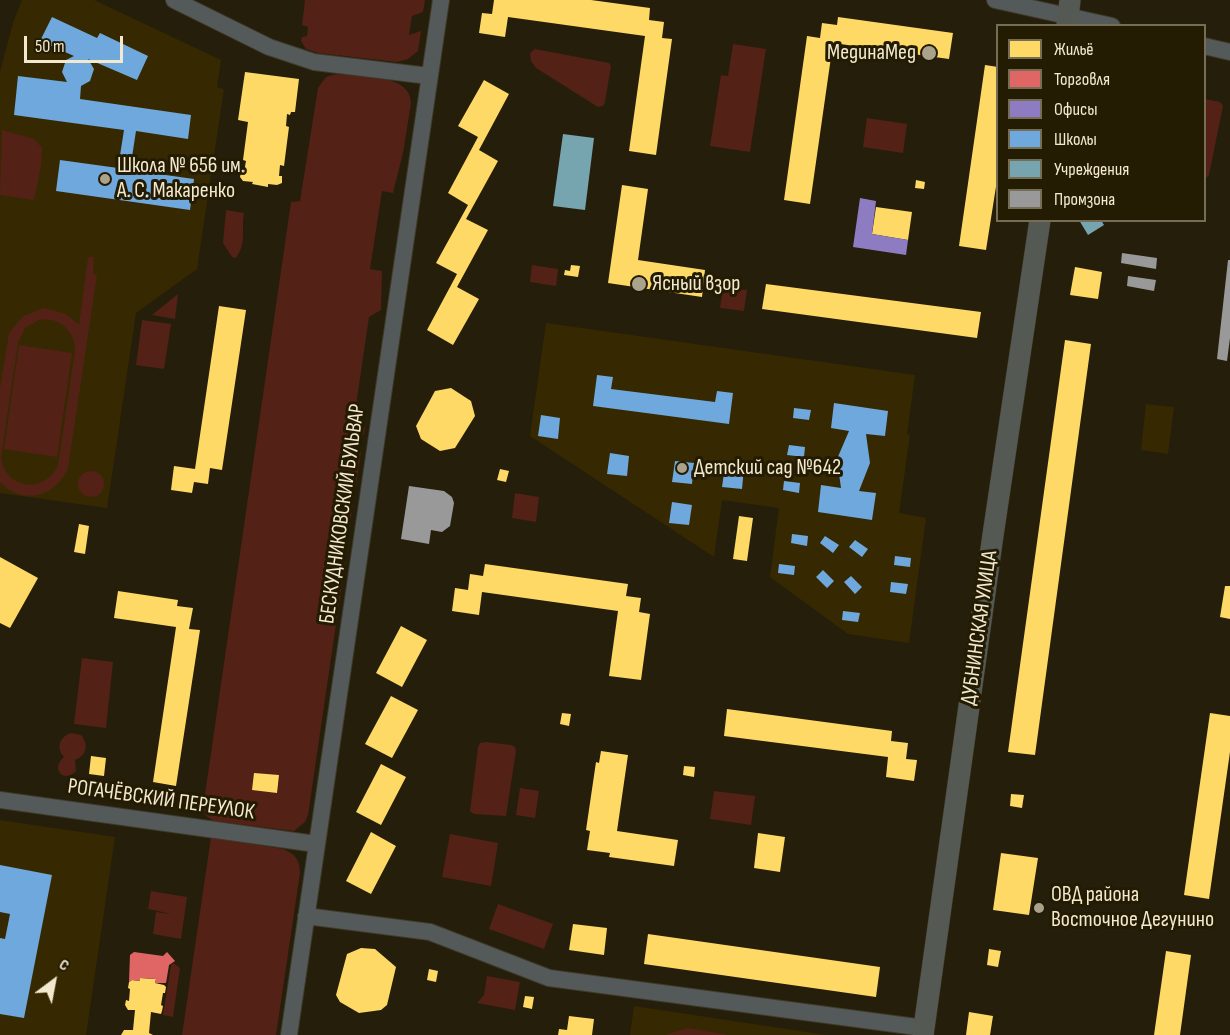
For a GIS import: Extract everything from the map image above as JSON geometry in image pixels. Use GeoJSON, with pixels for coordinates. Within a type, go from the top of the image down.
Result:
{"type":"FeatureCollection","features":[{"type":"Feature","properties":{"kind":"main road","name":"ДУБНИНСКАЯ УЛИЦА"},"geometry":{"type":"LineString","coordinates":[[923,1031],[1040,222]]}},
{"type":"Feature","properties":{"kind":"street"},"geometry":{"type":"LineString","coordinates":[[174,0],[269,47],[314,62],[429,76]]}},
{"type":"Feature","properties":{"kind":"street","name":"БЕСКУДНИКОВСКИЙ БУЛЬВАР"},"geometry":{"type":"LineString","coordinates":[[289,1035],[441,0]]}},
{"type":"Feature","properties":{"kind":"street"},"geometry":{"type":"LineString","coordinates":[[995,0],[1069,13],[1105,24]]}},
{"type":"Feature","properties":{"kind":"street"},"geometry":{"type":"LineString","coordinates":[[1206,46],[1230,52]]}},
{"type":"Feature","properties":{"kind":"street","name":"РОГАЧЁВСКИЙ ПЕРЕУЛОК"},"geometry":{"type":"LineString","coordinates":[[0,800],[316,844]]}},
{"type":"Feature","properties":{"kind":"street"},"geometry":{"type":"LineString","coordinates":[[306,916],[430,932],[549,978],[923,1031]]}},
{"type":"Feature","properties":{"kind":"shaded area","name":"Школа № 656 им. А. С. Макаренко"},"geometry":{"type":"Polygon","coordinates":[[[22,0],[94,0],[221,60],[217,87],[224,89],[197,269],[136,313],[107,508],[0,493],[0,72],[13,23],[22,0]]]}},
{"type":"Feature","properties":{"kind":"shaded area"},"geometry":{"type":"Polygon","coordinates":[[[305,0],[425,0],[423,12],[412,16],[409,35],[421,31],[418,51],[408,59],[397,62],[318,53],[306,49],[301,41],[302,37],[307,36],[308,27],[302,25],[305,0]]]}},
{"type":"Feature","properties":{"kind":"shaded area"},"geometry":{"type":"Polygon","coordinates":[[[733,44],[766,49],[750,152],[710,146],[721,75],[728,76],[733,44]]]}},
{"type":"Feature","properties":{"kind":"shaded area"},"geometry":{"type":"Polygon","coordinates":[[[535,49],[609,63],[611,66],[603,106],[598,107],[536,68],[531,61],[530,53],[535,49]]]}},
{"type":"Feature","properties":{"kind":"shaded area"},"geometry":{"type":"Polygon","coordinates":[[[337,74],[393,81],[409,93],[411,103],[403,153],[393,193],[382,191],[370,269],[382,271],[381,310],[369,317],[352,433],[365,427],[364,434],[351,441],[349,458],[361,451],[356,486],[344,490],[342,504],[353,501],[350,526],[339,529],[334,565],[345,563],[308,815],[305,822],[294,831],[214,821],[206,816],[203,808],[291,202],[300,201],[318,88],[326,77],[337,74]]]}},
{"type":"Feature","properties":{"kind":"shaded area"},"geometry":{"type":"Polygon","coordinates":[[[1206,99],[1220,102],[1223,106],[1209,175],[1206,178],[1206,99]]]}},
{"type":"Feature","properties":{"kind":"shaded area"},"geometry":{"type":"Polygon","coordinates":[[[867,118],[907,124],[903,153],[863,147],[867,118]]]}},
{"type":"Feature","properties":{"kind":"shaded area"},"geometry":{"type":"Polygon","coordinates":[[[2,130],[34,139],[42,148],[34,200],[0,195],[2,130]]]}},
{"type":"Feature","properties":{"kind":"shaded area"},"geometry":{"type":"Polygon","coordinates":[[[226,210],[244,213],[243,241],[236,258],[232,257],[223,243],[226,210]]]}},
{"type":"Feature","properties":{"kind":"shaded area"},"geometry":{"type":"Polygon","coordinates":[[[88,257],[94,257],[93,274],[97,275],[68,468],[63,478],[47,492],[28,496],[18,494],[0,482],[0,388],[9,333],[23,316],[44,308],[66,314],[79,325],[88,257]],[[39,320],[25,328],[18,343],[1,457],[9,476],[17,482],[26,484],[44,481],[52,475],[58,465],[75,351],[72,337],[65,327],[60,323],[39,320]]]}},
{"type":"Feature","properties":{"kind":"shaded area"},"geometry":{"type":"Polygon","coordinates":[[[532,265],[558,269],[556,286],[530,282],[532,265]]]}},
{"type":"Feature","properties":{"kind":"shaded area"},"geometry":{"type":"Polygon","coordinates":[[[723,287],[747,290],[744,311],[720,308],[723,287]]]}},
{"type":"Feature","properties":{"kind":"shaded area"},"geometry":{"type":"Polygon","coordinates":[[[178,294],[175,319],[152,315],[178,294]]]}},
{"type":"Feature","properties":{"kind":"shaded area"},"geometry":{"type":"Polygon","coordinates":[[[142,320],[171,324],[164,369],[136,365],[142,320]]]}},
{"type":"Feature","properties":{"kind":"shaded area"},"geometry":{"type":"Polygon","coordinates":[[[546,323],[915,375],[907,434],[910,435],[899,513],[926,518],[909,643],[848,634],[770,577],[779,508],[722,500],[714,557],[530,436],[546,323]]]}},
{"type":"Feature","properties":{"kind":"shaded area"},"geometry":{"type":"Polygon","coordinates":[[[19,345],[72,353],[57,457],[4,449],[19,345]]]}},
{"type":"Feature","properties":{"kind":"shaded area"},"geometry":{"type":"Polygon","coordinates":[[[1146,404],[1174,407],[1168,454],[1141,450],[1146,404]]]}},
{"type":"Feature","properties":{"kind":"shaded area"},"geometry":{"type":"Polygon","coordinates":[[[91,471],[100,475],[104,484],[100,493],[91,497],[82,493],[78,484],[82,475],[91,471]]]}},
{"type":"Feature","properties":{"kind":"shaded area"},"geometry":{"type":"Polygon","coordinates":[[[515,493],[539,497],[536,522],[512,518],[515,493]]]}},
{"type":"Feature","properties":{"kind":"shaded area"},"geometry":{"type":"Polygon","coordinates":[[[82,658],[113,662],[106,728],[74,724],[82,658]]]}},
{"type":"Feature","properties":{"kind":"shaded area"},"geometry":{"type":"Polygon","coordinates":[[[71,733],[81,735],[86,749],[75,760],[76,771],[67,776],[58,770],[64,757],[60,750],[60,743],[71,733]]]}},
{"type":"Feature","properties":{"kind":"shaded area"},"geometry":{"type":"Polygon","coordinates":[[[480,743],[515,747],[506,816],[474,814],[470,811],[478,747],[480,743]]]}},
{"type":"Feature","properties":{"kind":"shaded area"},"geometry":{"type":"Polygon","coordinates":[[[520,788],[539,791],[535,818],[516,815],[520,788]]]}},
{"type":"Feature","properties":{"kind":"shaded area"},"geometry":{"type":"Polygon","coordinates":[[[714,791],[755,796],[751,825],[710,819],[714,791]]]}},
{"type":"Feature","properties":{"kind":"shaded area"},"geometry":{"type":"Polygon","coordinates":[[[0,820],[115,837],[86,1035],[0,1035],[0,820]]]}},
{"type":"Feature","properties":{"kind":"shaded area"},"geometry":{"type":"Polygon","coordinates":[[[450,834],[498,843],[491,886],[442,877],[450,834]]]}},
{"type":"Feature","properties":{"kind":"shaded area"},"geometry":{"type":"Polygon","coordinates":[[[211,837],[283,849],[294,855],[299,864],[300,873],[276,1035],[182,1035],[211,837]]]}},
{"type":"Feature","properties":{"kind":"shaded area"},"geometry":{"type":"Polygon","coordinates":[[[151,891],[187,897],[181,939],[153,934],[156,912],[172,914],[148,909],[151,891]]]}},
{"type":"Feature","properties":{"kind":"shaded area"},"geometry":{"type":"Polygon","coordinates":[[[498,904],[553,924],[544,949],[489,929],[498,904]]]}},
{"type":"Feature","properties":{"kind":"shaded area"},"geometry":{"type":"Polygon","coordinates":[[[174,963],[180,968],[173,1017],[163,1015],[171,965],[174,963]]]}},
{"type":"Feature","properties":{"kind":"shaded area"},"geometry":{"type":"Polygon","coordinates":[[[487,976],[520,982],[515,1010],[477,1003],[484,995],[487,976]]]}},
{"type":"Feature","properties":{"kind":"shaded area"},"geometry":{"type":"Polygon","coordinates":[[[634,1006],[826,1035],[630,1035],[634,1006]]]}},
{"type":"Feature","properties":{"kind":"shaded area"},"geometry":{"type":"Polygon","coordinates":[[[687,1028],[729,1035],[666,1035],[687,1028]]]}},
{"type":"Feature","properties":{"kind":"building: Жильё"},"geometry":{"type":"Polygon","coordinates":[[[494,0],[591,0],[650,8],[649,20],[664,22],[662,38],[672,39],[656,155],[629,151],[645,36],[508,17],[505,37],[479,33],[482,13],[492,14],[494,0]]]}},
{"type":"Feature","properties":{"kind":"building: Жильё"},"geometry":{"type":"Polygon","coordinates":[[[838,17],[953,33],[949,59],[833,43],[810,204],[784,200],[807,36],[820,38],[822,23],[837,25],[838,17]]]}},
{"type":"Feature","properties":{"kind":"building: Жильё"},"geometry":{"type":"Polygon","coordinates":[[[985,65],[996,67],[996,187],[986,250],[959,246],[985,65]]]}},
{"type":"Feature","properties":{"kind":"building: Жильё"},"geometry":{"type":"Polygon","coordinates":[[[245,72],[299,79],[295,112],[287,114],[286,126],[289,127],[284,166],[280,165],[279,176],[282,176],[282,183],[277,185],[268,184],[268,187],[252,184],[253,182],[243,181],[240,177],[241,172],[244,172],[246,161],[243,160],[248,122],[238,120],[245,72]]]}},
{"type":"Feature","properties":{"kind":"building: Жильё"},"geometry":{"type":"Polygon","coordinates":[[[484,80],[509,94],[479,150],[498,161],[466,219],[488,230],[457,287],[479,299],[453,345],[427,330],[457,274],[436,263],[468,205],[448,193],[478,137],[458,126],[484,80]]]}},
{"type":"Feature","properties":{"kind":"building: Жильё"},"geometry":{"type":"Polygon","coordinates":[[[916,180],[925,182],[924,189],[915,188],[916,180]]]}},
{"type":"Feature","properties":{"kind":"building: Жильё"},"geometry":{"type":"Polygon","coordinates":[[[622,185],[648,189],[638,260],[705,270],[702,297],[608,283],[622,185]]]}},
{"type":"Feature","properties":{"kind":"building: Жильё"},"geometry":{"type":"Polygon","coordinates":[[[876,207],[912,212],[908,240],[872,234],[876,207]]]}},
{"type":"Feature","properties":{"kind":"building: Жильё"},"geometry":{"type":"Polygon","coordinates":[[[571,265],[580,266],[578,277],[564,275],[565,270],[570,271],[571,265]]]}},
{"type":"Feature","properties":{"kind":"building: Жильё"},"geometry":{"type":"Polygon","coordinates":[[[1075,267],[1102,272],[1098,299],[1070,295],[1075,267]]]}},
{"type":"Feature","properties":{"kind":"building: Жильё"},"geometry":{"type":"Polygon","coordinates":[[[766,284],[981,312],[977,338],[762,309],[766,284]]]}},
{"type":"Feature","properties":{"kind":"building: Жильё"},"geometry":{"type":"Polygon","coordinates":[[[219,306],[246,310],[222,470],[210,468],[208,484],[194,482],[192,493],[171,490],[174,466],[195,469],[219,306]]]}},
{"type":"Feature","properties":{"kind":"building: Жильё"},"geometry":{"type":"Polygon","coordinates":[[[1065,340],[1091,344],[1035,755],[1008,752],[1065,340]]]}},
{"type":"Feature","properties":{"kind":"building: Жильё"},"geometry":{"type":"Polygon","coordinates":[[[451,388],[471,401],[475,416],[455,448],[440,451],[421,439],[416,426],[435,391],[451,388]]]}},
{"type":"Feature","properties":{"kind":"building: Жильё"},"geometry":{"type":"Polygon","coordinates":[[[500,469],[509,471],[506,482],[497,480],[500,469]]]}},
{"type":"Feature","properties":{"kind":"building: Жильё"},"geometry":{"type":"Polygon","coordinates":[[[739,516],[753,518],[747,561],[733,559],[739,516]]]}},
{"type":"Feature","properties":{"kind":"building: Жильё"},"geometry":{"type":"Polygon","coordinates":[[[79,524],[89,526],[85,554],[74,552],[79,524]]]}},
{"type":"Feature","properties":{"kind":"building: Жильё"},"geometry":{"type":"Polygon","coordinates":[[[0,557],[38,578],[10,628],[0,623],[0,557]]]}},
{"type":"Feature","properties":{"kind":"building: Жильё"},"geometry":{"type":"Polygon","coordinates":[[[485,564],[628,584],[626,596],[641,598],[639,612],[650,614],[641,680],[609,676],[618,611],[482,592],[479,615],[452,611],[455,588],[468,590],[470,574],[483,576],[485,564]]]}},
{"type":"Feature","properties":{"kind":"building: Жильё"},"geometry":{"type":"Polygon","coordinates":[[[1225,586],[1230,586],[1230,619],[1220,617],[1225,586]]]}},
{"type":"Feature","properties":{"kind":"building: Жильё"},"geometry":{"type":"Polygon","coordinates":[[[118,591],[178,600],[177,606],[193,608],[189,629],[200,630],[176,786],[153,782],[176,627],[114,618],[118,591]]]}},
{"type":"Feature","properties":{"kind":"building: Жильё"},"geometry":{"type":"Polygon","coordinates":[[[401,626],[427,640],[402,687],[376,673],[401,626]]]}},
{"type":"Feature","properties":{"kind":"building: Жильё"},"geometry":{"type":"Polygon","coordinates":[[[391,696],[418,710],[392,758],[365,744],[391,696]]]}},
{"type":"Feature","properties":{"kind":"building: Жильё"},"geometry":{"type":"Polygon","coordinates":[[[727,709],[892,731],[891,741],[908,743],[906,759],[917,760],[914,781],[886,777],[888,757],[724,736],[727,709]]]}},
{"type":"Feature","properties":{"kind":"building: Жильё"},"geometry":{"type":"Polygon","coordinates":[[[562,713],[571,714],[569,726],[560,724],[562,713]]]}},
{"type":"Feature","properties":{"kind":"building: Жильё"},"geometry":{"type":"Polygon","coordinates":[[[1210,713],[1230,716],[1230,752],[1209,899],[1184,895],[1210,713]]]}},
{"type":"Feature","properties":{"kind":"building: Жильё"},"geometry":{"type":"Polygon","coordinates":[[[601,751],[628,755],[617,831],[678,840],[674,866],[609,857],[610,853],[587,850],[590,831],[586,830],[596,762],[599,763],[601,751]]]}},
{"type":"Feature","properties":{"kind":"building: Жильё"},"geometry":{"type":"Polygon","coordinates":[[[91,756],[106,758],[104,776],[89,774],[91,756]]]}},
{"type":"Feature","properties":{"kind":"building: Жильё"},"geometry":{"type":"Polygon","coordinates":[[[381,764],[406,777],[381,825],[356,812],[381,764]]]}},
{"type":"Feature","properties":{"kind":"building: Жильё"},"geometry":{"type":"Polygon","coordinates":[[[684,766],[695,767],[694,777],[683,775],[684,766]]]}},
{"type":"Feature","properties":{"kind":"building: Жильё"},"geometry":{"type":"Polygon","coordinates":[[[254,773],[279,775],[277,793],[252,790],[254,773]]]}},
{"type":"Feature","properties":{"kind":"building: Жильё"},"geometry":{"type":"Polygon","coordinates":[[[1011,794],[1024,795],[1022,808],[1010,806],[1011,794]]]}},
{"type":"Feature","properties":{"kind":"building: Жильё"},"geometry":{"type":"Polygon","coordinates":[[[371,832],[396,846],[371,894],[346,881],[371,832]]]}},
{"type":"Feature","properties":{"kind":"building: Жильё"},"geometry":{"type":"Polygon","coordinates":[[[758,833],[785,837],[780,872],[754,868],[758,833]]]}},
{"type":"Feature","properties":{"kind":"building: Жильё"},"geometry":{"type":"Polygon","coordinates":[[[1001,853],[1038,858],[1029,915],[993,910],[1001,853]]]}},
{"type":"Feature","properties":{"kind":"building: Жильё"},"geometry":{"type":"Polygon","coordinates":[[[573,924],[607,928],[604,955],[569,950],[573,924]]]}},
{"type":"Feature","properties":{"kind":"building: Жильё"},"geometry":{"type":"Polygon","coordinates":[[[648,934],[880,967],[876,997],[644,964],[648,934]]]}},
{"type":"Feature","properties":{"kind":"building: Жильё"},"geometry":{"type":"Polygon","coordinates":[[[361,948],[375,949],[396,967],[387,1005],[381,1010],[359,1013],[340,1002],[336,995],[347,954],[361,948]]]}},
{"type":"Feature","properties":{"kind":"building: Жильё"},"geometry":{"type":"Polygon","coordinates":[[[989,949],[1001,951],[998,967],[987,965],[989,949]]]}},
{"type":"Feature","properties":{"kind":"building: Жильё"},"geometry":{"type":"Polygon","coordinates":[[[1166,951],[1191,955],[1180,1035],[1154,1035],[1166,951]]]}},
{"type":"Feature","properties":{"kind":"building: Жильё"},"geometry":{"type":"Polygon","coordinates":[[[429,969],[438,971],[436,982],[427,980],[429,969]]]}},
{"type":"Feature","properties":{"kind":"building: Жильё"},"geometry":{"type":"Polygon","coordinates":[[[140,978],[156,979],[155,983],[166,987],[163,993],[161,1014],[151,1012],[149,1033],[153,1035],[121,1035],[124,1030],[133,1030],[135,1010],[128,1010],[125,1005],[126,1000],[129,1001],[129,982],[140,981],[140,978]]]}},
{"type":"Feature","properties":{"kind":"building: Жильё"},"geometry":{"type":"Polygon","coordinates":[[[525,996],[534,997],[532,1009],[523,1007],[525,996]]]}},
{"type":"Feature","properties":{"kind":"building: Жильё"},"geometry":{"type":"Polygon","coordinates":[[[969,1012],[993,1016],[990,1035],[966,1035],[969,1012]]]}},
{"type":"Feature","properties":{"kind":"building: Жильё"},"geometry":{"type":"Polygon","coordinates":[[[569,1016],[594,1019],[592,1035],[558,1035],[559,1029],[567,1030],[569,1016]]]}},
{"type":"Feature","properties":{"kind":"building: Торговля"},"geometry":{"type":"Polygon","coordinates":[[[134,952],[163,956],[167,952],[175,961],[169,965],[166,983],[155,983],[156,979],[140,978],[140,981],[129,982],[130,955],[134,952]]]}},
{"type":"Feature","properties":{"kind":"building: Офисы"},"geometry":{"type":"Polygon","coordinates":[[[860,198],[876,201],[872,234],[908,240],[906,255],[853,247],[860,198]]]}},
{"type":"Feature","properties":{"kind":"building: Школы"},"geometry":{"type":"Polygon","coordinates":[[[52,17],[97,38],[100,33],[148,56],[137,80],[88,59],[94,69],[90,81],[81,86],[80,99],[191,115],[188,139],[136,131],[130,170],[194,179],[190,210],[56,191],[60,160],[118,168],[124,130],[14,115],[18,76],[67,82],[62,72],[66,60],[74,56],[40,41],[52,17]]]}},
{"type":"Feature","properties":{"kind":"building: Школы"},"geometry":{"type":"Polygon","coordinates":[[[597,375],[613,377],[611,389],[715,402],[717,391],[733,393],[729,424],[593,406],[597,375]]]}},
{"type":"Feature","properties":{"kind":"building: Школы"},"geometry":{"type":"Polygon","coordinates":[[[834,403],[888,411],[885,436],[866,434],[870,463],[859,491],[876,493],[872,520],[818,512],[821,485],[841,488],[837,459],[849,431],[831,428],[834,403]]]}},
{"type":"Feature","properties":{"kind":"building: Школы"},"geometry":{"type":"Polygon","coordinates":[[[794,408],[811,410],[809,420],[793,418],[794,408]]]}},
{"type":"Feature","properties":{"kind":"building: Школы"},"geometry":{"type":"Polygon","coordinates":[[[541,415],[560,418],[558,439],[538,436],[541,415]]]}},
{"type":"Feature","properties":{"kind":"building: Школы"},"geometry":{"type":"Polygon","coordinates":[[[789,445],[805,447],[804,457],[787,455],[789,445]]]}},
{"type":"Feature","properties":{"kind":"building: Школы"},"geometry":{"type":"Polygon","coordinates":[[[610,453],[629,456],[627,476],[607,474],[610,453]]]}},
{"type":"Feature","properties":{"kind":"building: Школы"},"geometry":{"type":"Polygon","coordinates":[[[675,461],[694,463],[692,484],[672,482],[675,461]]]}},
{"type":"Feature","properties":{"kind":"building: Школы"},"geometry":{"type":"Polygon","coordinates":[[[725,466],[744,468],[742,489],[722,487],[725,466]]]}},
{"type":"Feature","properties":{"kind":"building: Школы"},"geometry":{"type":"Polygon","coordinates":[[[784,481],[800,483],[799,493],[783,490],[784,481]]]}},
{"type":"Feature","properties":{"kind":"building: Школы"},"geometry":{"type":"Polygon","coordinates":[[[672,502],[692,505],[689,525],[669,523],[672,502]]]}},
{"type":"Feature","properties":{"kind":"building: Школы"},"geometry":{"type":"Polygon","coordinates":[[[792,534],[808,536],[807,546],[791,543],[792,534]]]}},
{"type":"Feature","properties":{"kind":"building: Школы"},"geometry":{"type":"Polygon","coordinates":[[[825,536],[839,545],[833,553],[820,543],[825,536]]]}},
{"type":"Feature","properties":{"kind":"building: Школы"},"geometry":{"type":"Polygon","coordinates":[[[855,540],[868,549],[862,557],[849,547],[855,540]]]}},
{"type":"Feature","properties":{"kind":"building: Школы"},"geometry":{"type":"Polygon","coordinates":[[[895,556],[911,558],[910,567],[894,565],[895,556]]]}},
{"type":"Feature","properties":{"kind":"building: Школы"},"geometry":{"type":"Polygon","coordinates":[[[779,564],[795,566],[794,575],[778,573],[779,564]]]}},
{"type":"Feature","properties":{"kind":"building: Школы"},"geometry":{"type":"Polygon","coordinates":[[[823,570],[834,581],[827,588],[816,577],[823,570]]]}},
{"type":"Feature","properties":{"kind":"building: Школы"},"geometry":{"type":"Polygon","coordinates":[[[851,576],[862,587],[855,594],[844,582],[851,576]]]}},
{"type":"Feature","properties":{"kind":"building: Школы"},"geometry":{"type":"Polygon","coordinates":[[[891,582],[908,584],[906,594],[890,592],[891,582]]]}},
{"type":"Feature","properties":{"kind":"building: Школы"},"geometry":{"type":"Polygon","coordinates":[[[843,611],[860,613],[858,622],[842,620],[843,611]]]}},
{"type":"Feature","properties":{"kind":"building: Школы"},"geometry":{"type":"Polygon","coordinates":[[[0,865],[52,875],[24,1018],[0,1014],[0,938],[5,939],[10,914],[0,912],[0,865]]]}},
{"type":"Feature","properties":{"kind":"building: Учреждения"},"geometry":{"type":"Polygon","coordinates":[[[563,134],[594,138],[585,210],[553,206],[563,134]]]}},
{"type":"Feature","properties":{"kind":"building: Учреждения"},"geometry":{"type":"Polygon","coordinates":[[[1080,222],[1102,222],[1104,225],[1088,235],[1080,222]]]}},
{"type":"Feature","properties":{"kind":"building: Промзона"},"geometry":{"type":"Polygon","coordinates":[[[1122,253],[1157,258],[1156,269],[1121,263],[1122,253]]]}},
{"type":"Feature","properties":{"kind":"building: Промзона"},"geometry":{"type":"Polygon","coordinates":[[[1228,260],[1230,260],[1230,338],[1227,361],[1217,359],[1228,260]]]}},
{"type":"Feature","properties":{"kind":"building: Промзона"},"geometry":{"type":"Polygon","coordinates":[[[1128,276],[1156,280],[1154,291],[1127,286],[1128,276]]]}},
{"type":"Feature","properties":{"kind":"building: Промзона"},"geometry":{"type":"Polygon","coordinates":[[[409,486],[444,491],[452,497],[454,503],[450,526],[442,532],[431,530],[429,544],[401,539],[409,486]]]}},
{"type":"Feature","properties":{"kind":"place","name":"МединаМед"},"geometry":{"type":"Point","coordinates":[929,53]}},
{"type":"Feature","properties":{"kind":"place","name":"Школа № 656 им. А. С. Макаренко"},"geometry":{"type":"Point","coordinates":[105,179]}},
{"type":"Feature","properties":{"kind":"place","name":"Ясный взор"},"geometry":{"type":"Point","coordinates":[639,284]}},
{"type":"Feature","properties":{"kind":"place","name":"Детский сад №642"},"geometry":{"type":"Point","coordinates":[682,468]}},
{"type":"Feature","properties":{"kind":"place","name":"ОВД района Восточное Дегунино"},"geometry":{"type":"Point","coordinates":[1039,908]}}]}
